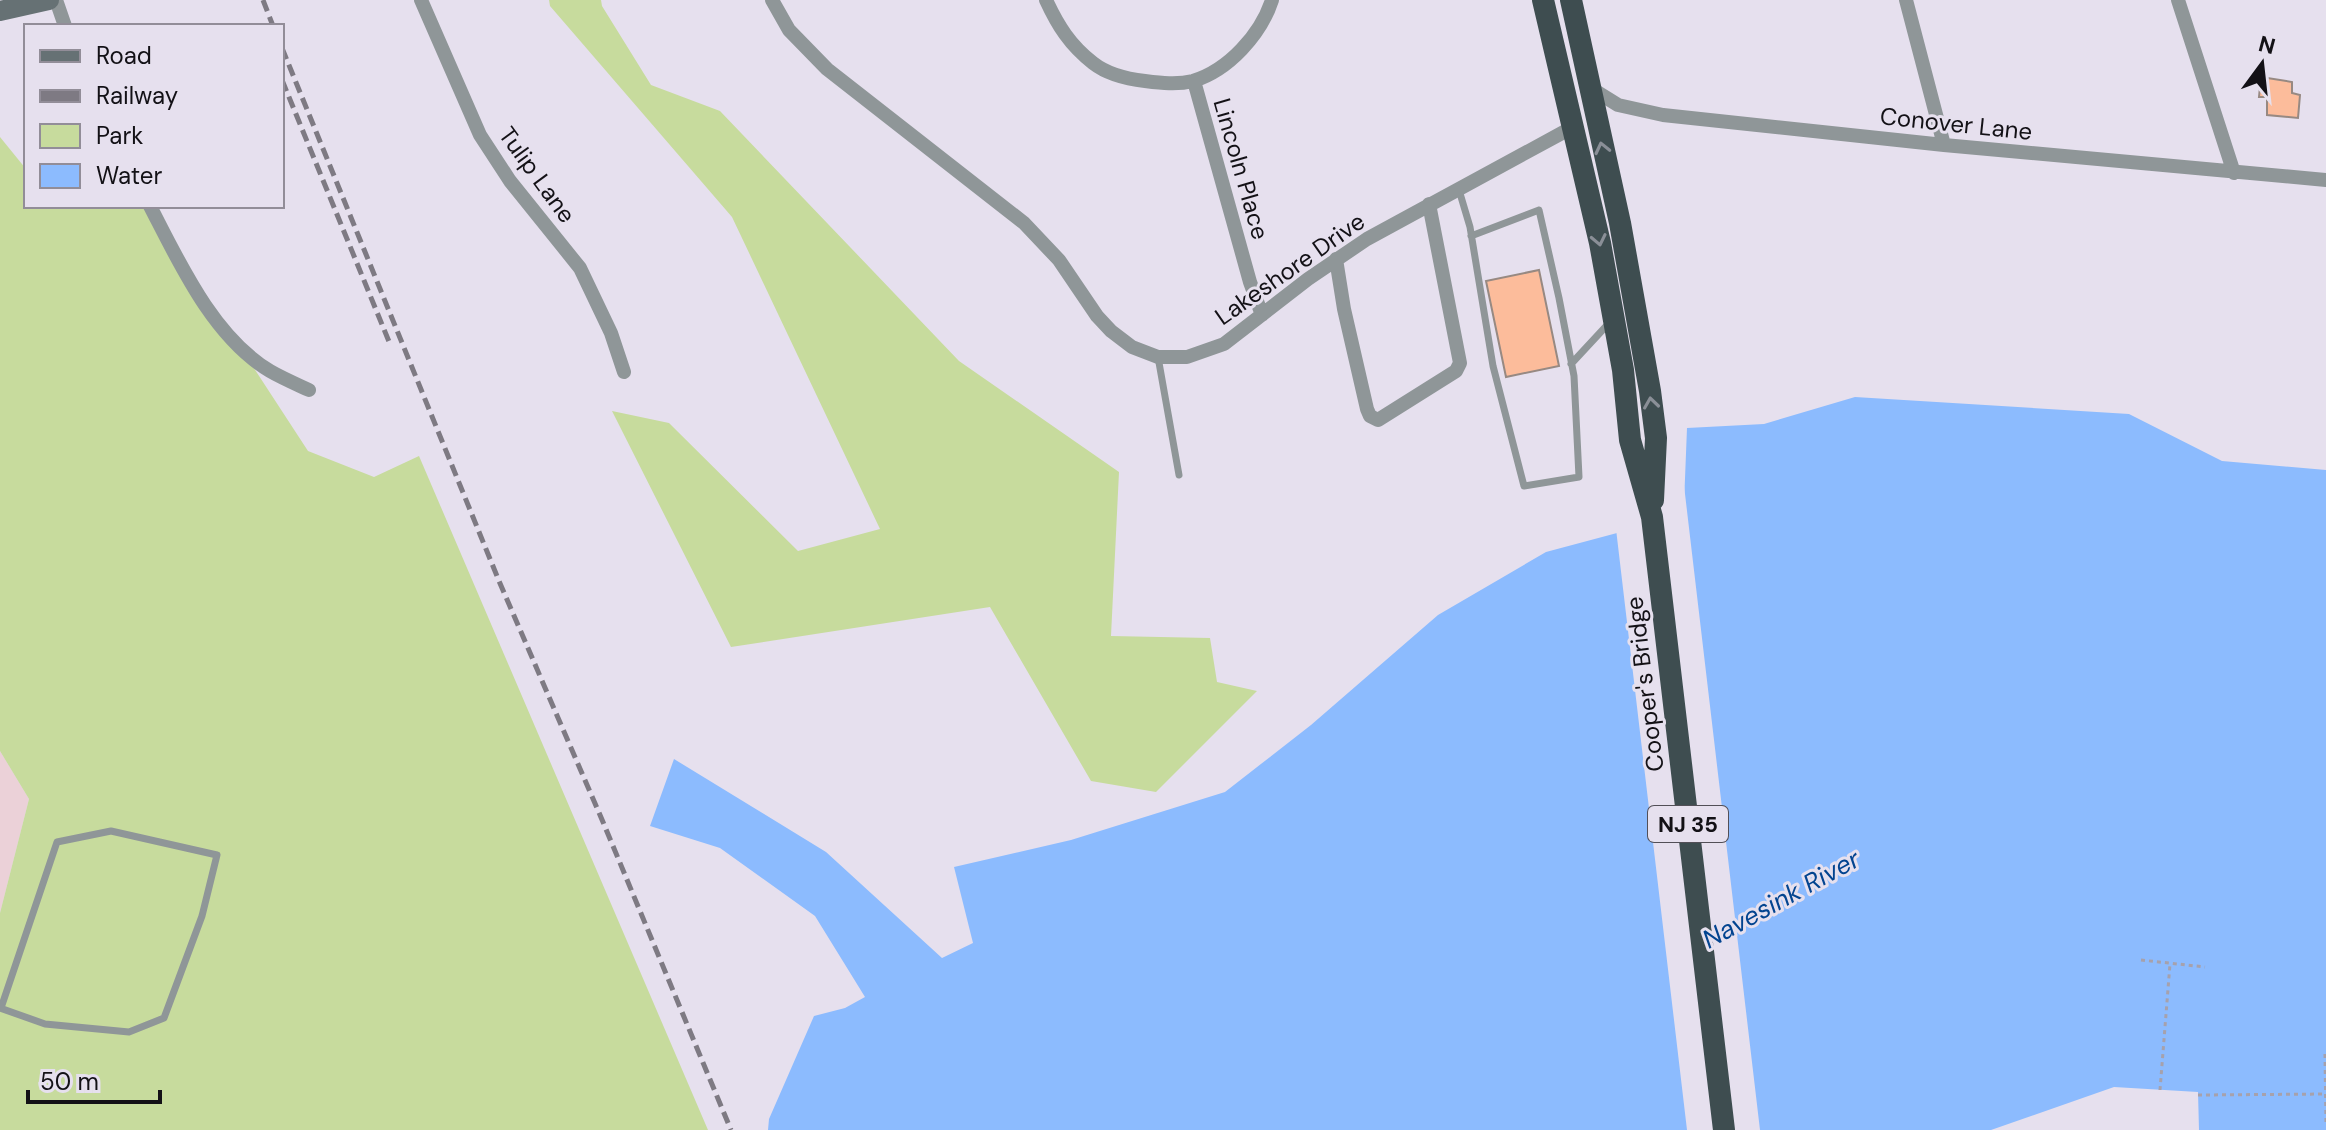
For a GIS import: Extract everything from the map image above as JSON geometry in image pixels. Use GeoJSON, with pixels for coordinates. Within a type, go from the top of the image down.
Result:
{"type":"FeatureCollection","features":[{"type":"Feature","properties":{"kind":"highway","name":"NJ 35"},"geometry":{"type":"LineString","coordinates":[[1543,0],[1615,318],[1630,440],[1652,517]]}},
{"type":"Feature","properties":{"kind":"highway","name":"NJ 35"},"geometry":{"type":"LineString","coordinates":[[1571,0],[1620,223],[1648,377],[1656,438],[1652,517]]}},
{"type":"Feature","properties":{"kind":"highway","name":"Cooper's Bridge"},"geometry":{"type":"LineString","coordinates":[[1652,517],[1724,1130]]}},
{"type":"Feature","properties":{"kind":"main road"},"geometry":{"type":"LineString","coordinates":[[0,11],[49,0]]}},
{"type":"Feature","properties":{"kind":"street"},"geometry":{"type":"LineString","coordinates":[[56,0],[64,24]]}},
{"type":"Feature","properties":{"kind":"street","name":"Tulip Lane"},"geometry":{"type":"LineString","coordinates":[[421,0],[480,135],[510,181],[580,268],[611,333],[624,372]]}},
{"type":"Feature","properties":{"kind":"street","name":"Lakeshore Drive"},"geometry":{"type":"LineString","coordinates":[[772,0],[789,30],[827,69],[1024,223],[1059,260],[1097,316],[1111,331],[1132,347],[1158,357],[1187,357],[1224,344],[1336,259],[1429,204],[1573,127]]}},
{"type":"Feature","properties":{"kind":"street"},"geometry":{"type":"LineString","coordinates":[[1046,0],[1062,33],[1095,65],[1128,79],[1169,84],[1194,81],[1214,71],[1239,52],[1266,19],[1272,0]]}},
{"type":"Feature","properties":{"kind":"street"},"geometry":{"type":"LineString","coordinates":[[1906,0],[1944,145]]}},
{"type":"Feature","properties":{"kind":"street"},"geometry":{"type":"LineString","coordinates":[[2178,0],[2234,173]]}},
{"type":"Feature","properties":{"kind":"street","name":"Lincoln Place"},"geometry":{"type":"LineString","coordinates":[[1194,81],[1262,315]]}},
{"type":"Feature","properties":{"kind":"street","name":"Conover Lane"},"geometry":{"type":"LineString","coordinates":[[1588,87],[1613,103],[1663,115],[1944,145],[2326,180]]}},
{"type":"Feature","properties":{"kind":"street"},"geometry":{"type":"LineString","coordinates":[[1336,259],[1367,409],[1370,416],[1378,420],[1456,371],[1460,363],[1429,204]]}},
{"type":"Feature","properties":{"kind":"street"},"geometry":{"type":"LineString","coordinates":[[151,208],[197,296],[234,340],[267,370],[309,390]]}},
{"type":"Feature","properties":{"kind":"lane"},"geometry":{"type":"LineString","coordinates":[[1458,188],[1471,236],[1493,366],[1524,486],[1579,477],[1571,364],[1539,210],[1471,236]]}},
{"type":"Feature","properties":{"kind":"lane"},"geometry":{"type":"LineString","coordinates":[[1571,364],[1615,318]]}},
{"type":"Feature","properties":{"kind":"lane"},"geometry":{"type":"LineString","coordinates":[[1158,357],[1179,475]]}},
{"type":"Feature","properties":{"kind":"lane"},"geometry":{"type":"LineString","coordinates":[[111,831],[217,855],[202,916],[164,1018],[129,1032],[45,1024],[0,1008],[57,842],[111,831]]}},
{"type":"Feature","properties":{"kind":"path"},"geometry":{"type":"LineString","coordinates":[[2141,960],[2205,967]]}},
{"type":"Feature","properties":{"kind":"path"},"geometry":{"type":"LineString","coordinates":[[2160,1090],[2170,964]]}},
{"type":"Feature","properties":{"kind":"path"},"geometry":{"type":"LineString","coordinates":[[2325,1054],[2326,1124]]}},
{"type":"Feature","properties":{"kind":"path"},"geometry":{"type":"LineString","coordinates":[[2198,1095],[2326,1094]]}},
{"type":"Feature","properties":{"kind":"shaded area"},"geometry":{"type":"Polygon","coordinates":[[[0,751],[29,799],[0,913],[0,751]]]}},
{"type":"Feature","properties":{"kind":"green space"},"geometry":{"type":"Polygon","coordinates":[[[549,0],[601,0],[651,85],[720,111],[959,361],[1119,472],[1111,636],[1210,638],[1217,682],[1257,691],[1156,792],[1091,781],[990,607],[731,647],[612,411],[669,423],[798,551],[880,529],[732,217],[550,6],[549,0]]]}},
{"type":"Feature","properties":{"kind":"green space"},"geometry":{"type":"Polygon","coordinates":[[[0,137],[24,167],[24,208],[149,208],[308,451],[374,477],[419,456],[708,1130],[0,1130],[0,913],[29,799],[0,751],[0,137]]]}},
{"type":"Feature","properties":{"kind":"water","name":"Navesink River"},"geometry":{"type":"Polygon","coordinates":[[[1855,397],[2129,414],[2222,461],[2326,470],[2326,1130],[2199,1130],[2198,1092],[2114,1087],[1991,1130],[768,1130],[769,1119],[814,1016],[845,1008],[865,997],[815,916],[720,848],[650,826],[674,759],[826,852],[942,958],[973,943],[954,867],[1071,840],[1225,792],[1311,725],[1438,615],[1546,552],[1632,529],[1684,504],[1687,428],[1764,424],[1855,397]]]}},
{"type":"Feature","properties":{"kind":"pier"},"geometry":{"type":"Polygon","coordinates":[[[1681,477],[1760,1130],[1687,1130],[1616,529],[1680,501],[1681,477]]]}},
{"type":"Feature","properties":{"kind":"building"},"geometry":{"type":"Polygon","coordinates":[[[2261,77],[2292,82],[2292,93],[2300,95],[2298,118],[2267,115],[2267,97],[2259,97],[2261,77]]]}},
{"type":"Feature","properties":{"kind":"building"},"geometry":{"type":"Polygon","coordinates":[[[1539,270],[1559,366],[1506,377],[1486,281],[1539,270]]]}},
{"type":"Feature","properties":{"kind":"railway"},"geometry":{"type":"LineString","coordinates":[[263,0],[272,24]]}},
{"type":"Feature","properties":{"kind":"railway"},"geometry":{"type":"LineString","coordinates":[[284,53],[499,581],[731,1130]]}},
{"type":"Feature","properties":{"kind":"railway"},"geometry":{"type":"LineString","coordinates":[[284,85],[390,344]]}}]}
